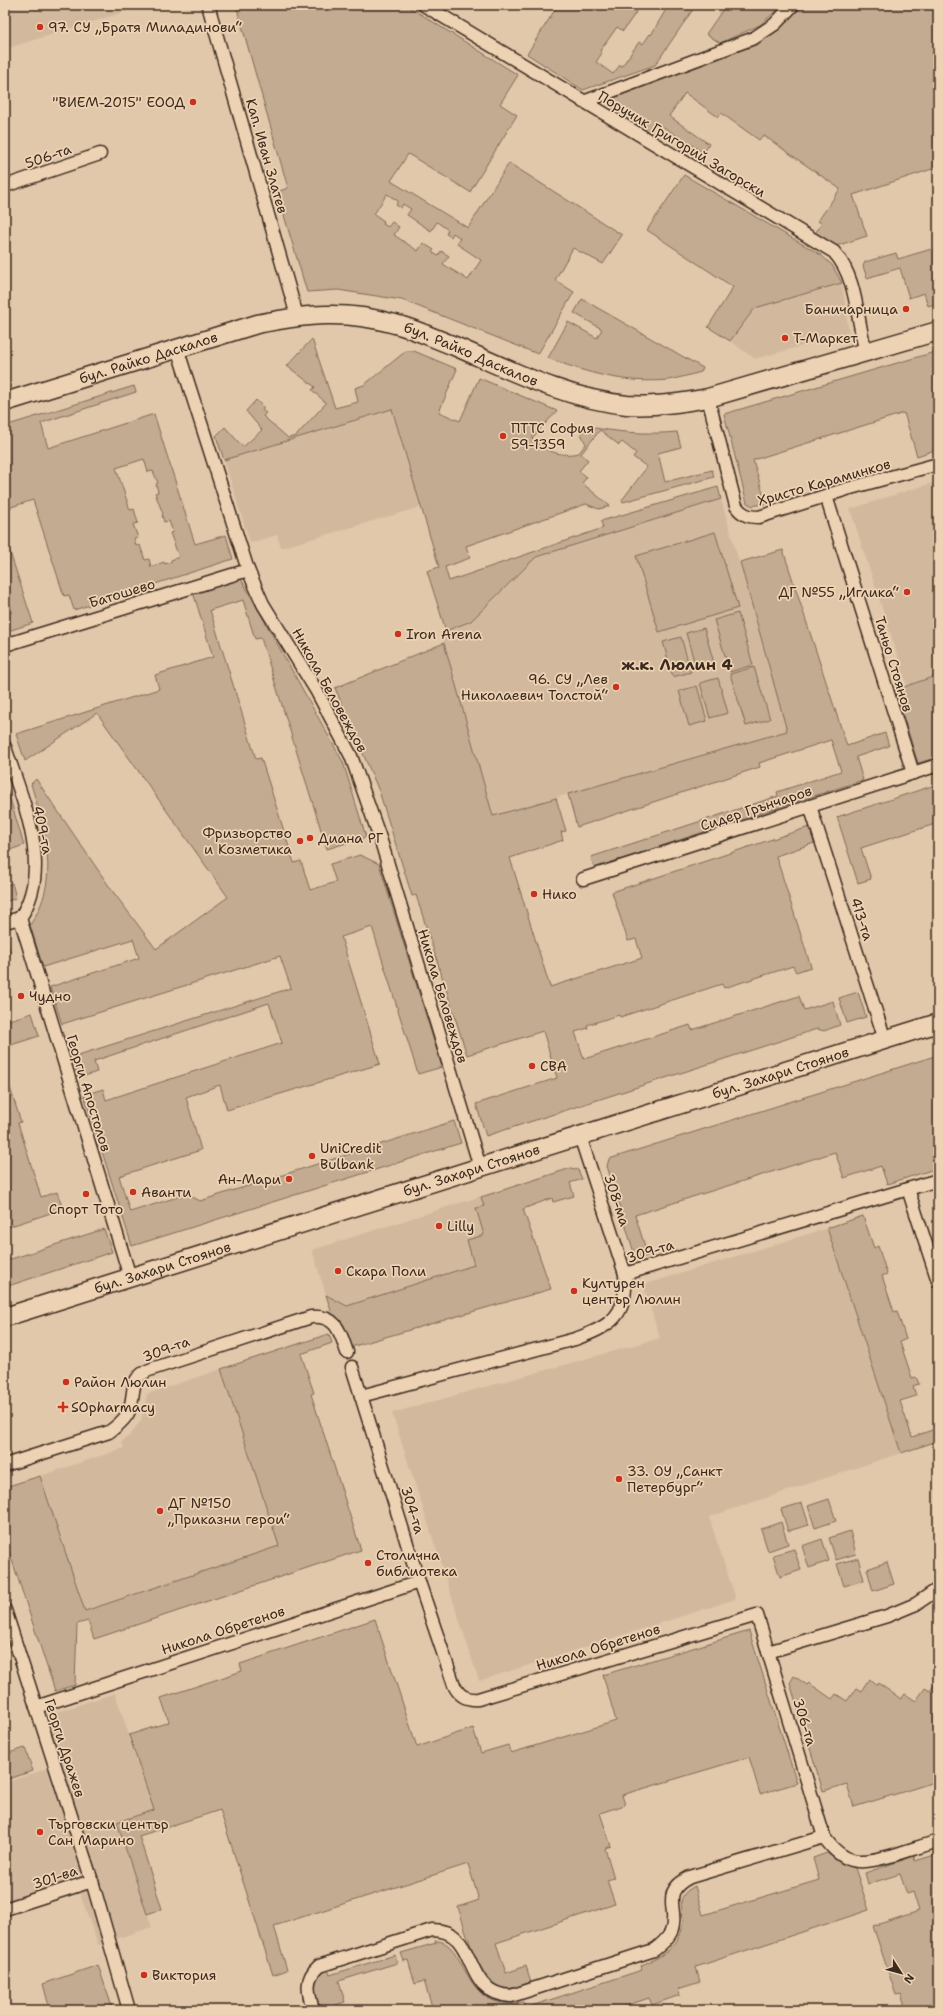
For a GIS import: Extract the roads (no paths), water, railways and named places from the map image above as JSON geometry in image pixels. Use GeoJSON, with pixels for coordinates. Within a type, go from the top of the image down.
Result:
{"type":"FeatureCollection","features":[{"type":"Feature","properties":{"kind":"street","name":"Кап. Иван Златев"},"geometry":{"type":"LineString","coordinates":[[208,5],[297,316]]}},
{"type":"Feature","properties":{"kind":"street","name":"Поручик Григорий Загорски"},"geometry":{"type":"LineString","coordinates":[[424,5],[834,252],[844,265],[851,279],[861,336],[866,352]]}},
{"type":"Feature","properties":{"kind":"street"},"geometry":{"type":"LineString","coordinates":[[583,102],[754,38],[775,24],[793,5]]}},
{"type":"Feature","properties":{"kind":"street","name":"506-та"},"geometry":{"type":"LineString","coordinates":[[5,186],[100,154]]}},
{"type":"Feature","properties":{"kind":"street","name":"бул. Райко Даскалов"},"geometry":{"type":"LineString","coordinates":[[5,402],[257,324],[297,316],[337,314],[395,324],[422,333],[568,393],[626,404],[649,406],[673,404],[708,398],[938,331]]}},
{"type":"Feature","properties":{"kind":"street","name":"Никола Беловеждов"},"geometry":{"type":"LineString","coordinates":[[177,348],[248,570],[263,604],[316,690],[351,756],[380,838],[480,1167]]}},
{"type":"Feature","properties":{"kind":"street","name":"Христо Караминков"},"geometry":{"type":"LineString","coordinates":[[708,398],[734,498],[739,511],[752,517],[759,517],[938,464]]}},
{"type":"Feature","properties":{"kind":"street","name":"Таньо Стоянов"},"geometry":{"type":"LineString","coordinates":[[826,496],[912,773]]}},
{"type":"Feature","properties":{"kind":"street","name":"Батошево"},"geometry":{"type":"LineString","coordinates":[[5,645],[248,570]]}},
{"type":"Feature","properties":{"kind":"street","name":"409-та"},"geometry":{"type":"LineString","coordinates":[[5,747],[29,824],[35,854],[35,879],[27,907],[20,918]]}},
{"type":"Feature","properties":{"kind":"street","name":"Сидер Грънчаров"},"geometry":{"type":"LineString","coordinates":[[583,879],[938,765]]}},
{"type":"Feature","properties":{"kind":"street","name":"413-та"},"geometry":{"type":"LineString","coordinates":[[810,806],[885,1040]]}},
{"type":"Feature","properties":{"kind":"street"},"geometry":{"type":"LineString","coordinates":[[5,922],[20,918]]}},
{"type":"Feature","properties":{"kind":"street","name":"Георги Апостолов"},"geometry":{"type":"LineString","coordinates":[[20,918],[130,1277]]}},
{"type":"Feature","properties":{"kind":"street","name":"бул. Захари Стоянов"},"geometry":{"type":"LineString","coordinates":[[5,1317],[938,1023]]}},
{"type":"Feature","properties":{"kind":"street","name":"308-ма"},"geometry":{"type":"LineString","coordinates":[[580,1136],[625,1274]]}},
{"type":"Feature","properties":{"kind":"street","name":"309-та"},"geometry":{"type":"LineString","coordinates":[[361,1396],[575,1339],[599,1331],[612,1321],[622,1307],[626,1291],[625,1274],[938,1180]]}},
{"type":"Feature","properties":{"kind":"street"},"geometry":{"type":"LineString","coordinates":[[908,1189],[938,1281]]}},
{"type":"Feature","properties":{"kind":"street","name":"309-та"},"geometry":{"type":"LineString","coordinates":[[5,1465],[109,1432],[120,1424],[128,1414],[135,1382],[145,1371],[318,1316],[332,1322],[341,1335],[347,1352]]}},
{"type":"Feature","properties":{"kind":"street","name":"304-та"},"geometry":{"type":"LineString","coordinates":[[352,1367],[419,1582],[454,1685]]}},
{"type":"Feature","properties":{"kind":"street","name":"Никола Обретенов"},"geometry":{"type":"LineString","coordinates":[[36,1707],[419,1582]]}},
{"type":"Feature","properties":{"kind":"street"},"geometry":{"type":"LineString","coordinates":[[768,1652],[887,1616],[916,1604],[938,1589]]}},
{"type":"Feature","properties":{"kind":"street","name":"Георги Дражев"},"geometry":{"type":"LineString","coordinates":[[5,1610],[92,1881],[129,2010]]}},
{"type":"Feature","properties":{"kind":"street","name":"Никола Обретенов"},"geometry":{"type":"LineString","coordinates":[[454,1685],[457,1691],[466,1698],[478,1699],[757,1615]]}},
{"type":"Feature","properties":{"kind":"street","name":"306-та"},"geometry":{"type":"LineString","coordinates":[[757,1615],[824,1837]]}},
{"type":"Feature","properties":{"kind":"street"},"geometry":{"type":"LineString","coordinates":[[313,2010],[307,1984],[313,1971],[319,1966],[432,1930],[449,1932],[456,1937],[462,1944],[478,1978],[484,1986],[501,1996],[511,1996],[654,1950],[664,1942],[670,1932],[673,1919],[671,1902],[673,1894],[683,1881],[824,1837],[832,1848],[844,1857],[857,1862],[871,1862],[938,1841]]}},
{"type":"Feature","properties":{"kind":"street","name":"301-ва"},"geometry":{"type":"LineString","coordinates":[[5,1909],[92,1881]]}},
{"type":"Feature","properties":{"kind":"place","name":"97. СУ „Братя Миладинови“"},"geometry":{"type":"Point","coordinates":[40,27]}},
{"type":"Feature","properties":{"kind":"place","name":"\"ВИЕМ-2015\" ЕООД"},"geometry":{"type":"Point","coordinates":[193,102]}},
{"type":"Feature","properties":{"kind":"place","name":"Баничарница"},"geometry":{"type":"Point","coordinates":[906,309]}},
{"type":"Feature","properties":{"kind":"place","name":"Т-Маркет"},"geometry":{"type":"Point","coordinates":[785,338]}},
{"type":"Feature","properties":{"kind":"place","name":"ПТТС София 59-1359"},"geometry":{"type":"Point","coordinates":[503,436]}},
{"type":"Feature","properties":{"kind":"place","name":"ДГ №55 „Иглика“"},"geometry":{"type":"Point","coordinates":[907,592]}},
{"type":"Feature","properties":{"kind":"place","name":"Iron Arena"},"geometry":{"type":"Point","coordinates":[398,634]}},
{"type":"Feature","properties":{"kind":"place","name":"96. СУ „Лев Николаевич Толстой“"},"geometry":{"type":"Point","coordinates":[616,687]}},
{"type":"Feature","properties":{"kind":"place","name":"Диана РГ"},"geometry":{"type":"Point","coordinates":[310,838]}},
{"type":"Feature","properties":{"kind":"place","name":"Фризьорство и Козметика"},"geometry":{"type":"Point","coordinates":[300,841]}},
{"type":"Feature","properties":{"kind":"place","name":"Нико"},"geometry":{"type":"Point","coordinates":[534,894]}},
{"type":"Feature","properties":{"kind":"place","name":"Чудно"},"geometry":{"type":"Point","coordinates":[21,996]}},
{"type":"Feature","properties":{"kind":"place","name":"CBA"},"geometry":{"type":"Point","coordinates":[532,1066]}},
{"type":"Feature","properties":{"kind":"place","name":"UniCredit Bulbank"},"geometry":{"type":"Point","coordinates":[312,1156]}},
{"type":"Feature","properties":{"kind":"place","name":"Ан-Мари"},"geometry":{"type":"Point","coordinates":[289,1179]}},
{"type":"Feature","properties":{"kind":"place","name":"Аванти"},"geometry":{"type":"Point","coordinates":[133,1192]}},
{"type":"Feature","properties":{"kind":"place","name":"Спорт Тото"},"geometry":{"type":"Point","coordinates":[86,1194]}},
{"type":"Feature","properties":{"kind":"place","name":"Lilly"},"geometry":{"type":"Point","coordinates":[439,1226]}},
{"type":"Feature","properties":{"kind":"place","name":"Скара Поли"},"geometry":{"type":"Point","coordinates":[338,1271]}},
{"type":"Feature","properties":{"kind":"place","name":"Културен център Люлин"},"geometry":{"type":"Point","coordinates":[574,1291]}},
{"type":"Feature","properties":{"kind":"place","name":"Район Люлин"},"geometry":{"type":"Point","coordinates":[66,1382]}},
{"type":"Feature","properties":{"kind":"place","name":"SOpharmacy"},"geometry":{"type":"Point","coordinates":[63,1407]}},
{"type":"Feature","properties":{"kind":"place","name":"33. ОУ „Санкт Петербург“"},"geometry":{"type":"Point","coordinates":[619,1479]}},
{"type":"Feature","properties":{"kind":"place","name":"ДГ №150 „Приказни герои“"},"geometry":{"type":"Point","coordinates":[160,1511]}},
{"type":"Feature","properties":{"kind":"place","name":"Столична библиотека"},"geometry":{"type":"Point","coordinates":[368,1563]}},
{"type":"Feature","properties":{"kind":"place","name":"Търговски център Сан Марино"},"geometry":{"type":"Point","coordinates":[40,1832]}},
{"type":"Feature","properties":{"kind":"place","name":"Виктория"},"geometry":{"type":"Point","coordinates":[144,1975]}},
{"type":"Feature","properties":{"kind":"district","name":"ж.к. Люлин 4"},"geometry":{"type":"Point","coordinates":[677,664]}}]}
